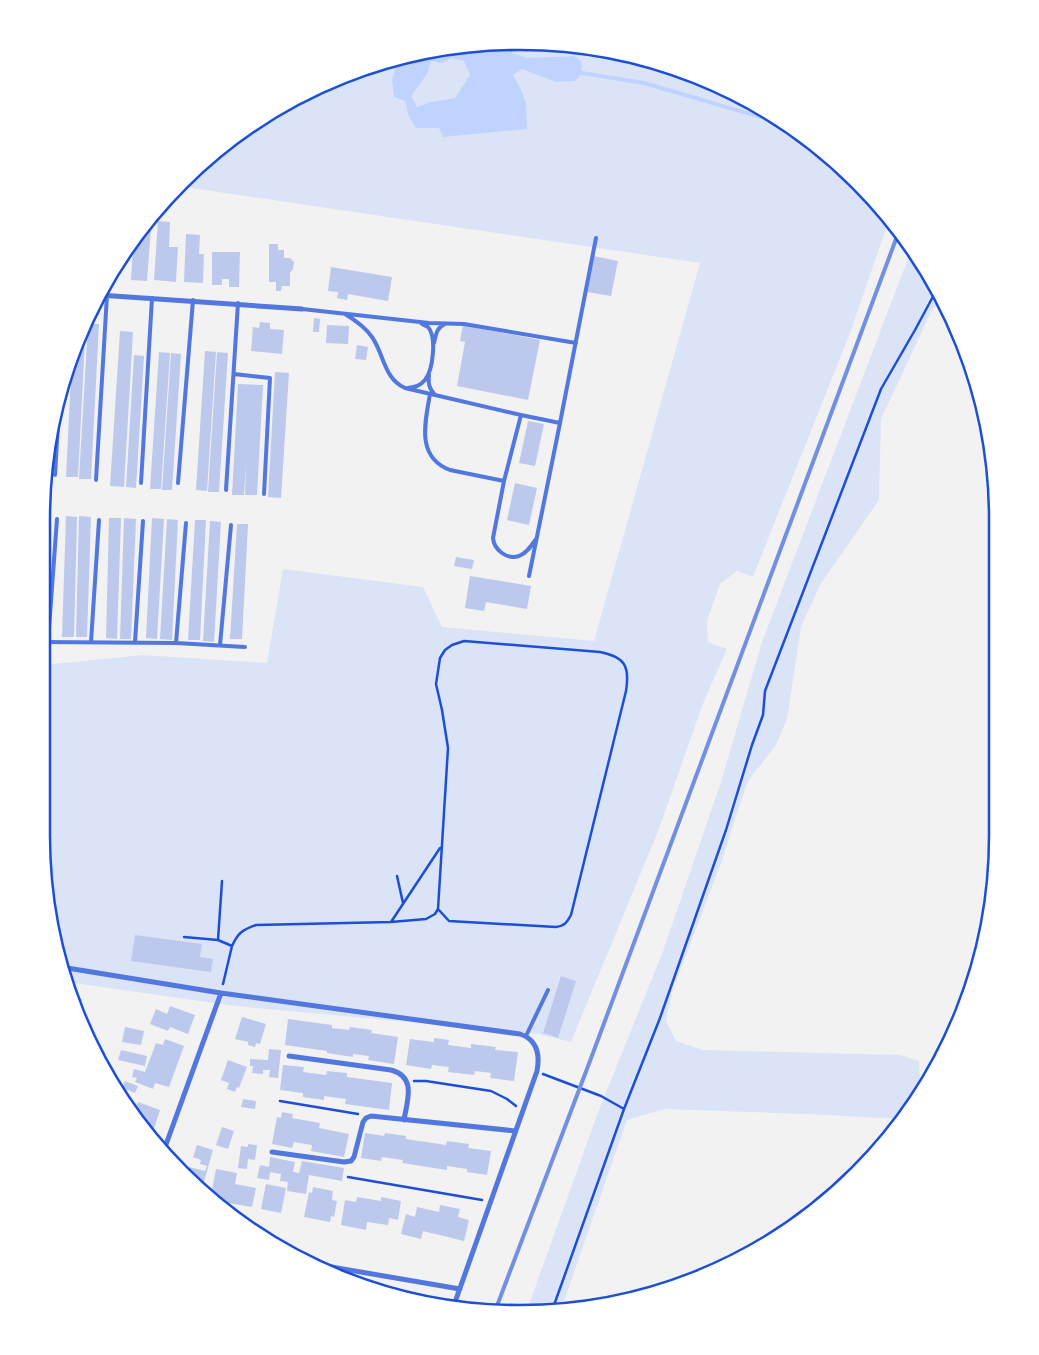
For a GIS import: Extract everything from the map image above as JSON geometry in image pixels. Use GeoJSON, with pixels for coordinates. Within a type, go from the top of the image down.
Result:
{"type":"FeatureCollection","features":[{"type":"Feature","properties":{"kind":"street"},"geometry":{"type":"LineString","coordinates":[[107,295],[302,309]]}},
{"type":"Feature","properties":{"kind":"street"},"geometry":{"type":"LineString","coordinates":[[70,968],[221,993],[520,1034],[531,1040],[538,1056],[537,1071],[456,1301]]}},
{"type":"Feature","properties":{"kind":"street"},"geometry":{"type":"LineString","coordinates":[[166,1144],[221,993]]}},
{"type":"Feature","properties":{"kind":"street"},"geometry":{"type":"LineString","coordinates":[[289,1056],[395,1071],[403,1076],[409,1087],[404,1120]]}},
{"type":"Feature","properties":{"kind":"street"},"geometry":{"type":"LineString","coordinates":[[272,1152],[344,1162],[351,1161],[354,1158],[363,1122],[366,1118],[372,1116],[516,1131]]}},
{"type":"Feature","properties":{"kind":"street"},"geometry":{"type":"LineString","coordinates":[[339,1268],[460,1290]]}},
{"type":"Feature","properties":{"kind":"lane"},"geometry":{"type":"LineString","coordinates":[[529,576],[596,238]]}},
{"type":"Feature","properties":{"kind":"lane"},"geometry":{"type":"LineString","coordinates":[[96,480],[106,298]]}},
{"type":"Feature","properties":{"kind":"lane"},"geometry":{"type":"LineString","coordinates":[[141,483],[152,298]]}},
{"type":"Feature","properties":{"kind":"lane"},"geometry":{"type":"LineString","coordinates":[[178,483],[193,300]]}},
{"type":"Feature","properties":{"kind":"lane"},"geometry":{"type":"LineString","coordinates":[[226,490],[238,304]]}},
{"type":"Feature","properties":{"kind":"lane"},"geometry":{"type":"LineString","coordinates":[[302,309],[419,322],[464,324],[576,343]]}},
{"type":"Feature","properties":{"kind":"lane"},"geometry":{"type":"LineString","coordinates":[[344,313],[366,329],[378,348],[394,381],[406,388],[560,423]]}},
{"type":"Feature","properties":{"kind":"lane"},"geometry":{"type":"LineString","coordinates":[[419,322],[428,328],[432,336],[433,345]]}},
{"type":"Feature","properties":{"kind":"lane"},"geometry":{"type":"LineString","coordinates":[[435,396],[428,382],[433,345],[438,328],[448,323]]}},
{"type":"Feature","properties":{"kind":"lane"},"geometry":{"type":"LineString","coordinates":[[406,388],[416,387],[424,381],[429,372]]}},
{"type":"Feature","properties":{"kind":"lane"},"geometry":{"type":"LineString","coordinates":[[234,374],[270,378],[264,494]]}},
{"type":"Feature","properties":{"kind":"lane"},"geometry":{"type":"LineString","coordinates":[[430,394],[424,433],[425,442],[434,459],[442,467],[450,470],[504,480]]}},
{"type":"Feature","properties":{"kind":"lane"},"geometry":{"type":"LineString","coordinates":[[521,415],[504,480],[493,544],[504,555],[520,556],[538,536]]}},
{"type":"Feature","properties":{"kind":"lane"},"geometry":{"type":"LineString","coordinates":[[56,475],[58,435]]}},
{"type":"Feature","properties":{"kind":"lane"},"geometry":{"type":"LineString","coordinates":[[50,615],[57,519]]}},
{"type":"Feature","properties":{"kind":"lane"},"geometry":{"type":"LineString","coordinates":[[91,642],[99,520]]}},
{"type":"Feature","properties":{"kind":"lane"},"geometry":{"type":"LineString","coordinates":[[135,642],[144,521]]}},
{"type":"Feature","properties":{"kind":"lane"},"geometry":{"type":"LineString","coordinates":[[176,643],[186,523]]}},
{"type":"Feature","properties":{"kind":"lane"},"geometry":{"type":"LineString","coordinates":[[220,645],[231,525]]}},
{"type":"Feature","properties":{"kind":"lane"},"geometry":{"type":"LineString","coordinates":[[50,642],[135,642],[245,646]]}},
{"type":"Feature","properties":{"kind":"lane"},"geometry":{"type":"LineString","coordinates":[[526,1036],[548,990]]}},
{"type":"Feature","properties":{"kind":"path"},"geometry":{"type":"LineString","coordinates":[[555,1304],[624,1109],[660,1018],[726,830],[763,715],[765,691],[768,682],[881,389],[933,297]]}},
{"type":"Feature","properties":{"kind":"path"},"geometry":{"type":"LineString","coordinates":[[221,993],[232,946],[239,933],[246,928],[256,925],[391,922],[426,919],[435,914],[438,909],[448,748],[436,684],[440,658],[452,644],[464,641],[600,652],[617,657],[624,662],[627,677],[626,691],[572,915],[567,923],[562,926],[549,927],[449,921],[438,909]]}},
{"type":"Feature","properties":{"kind":"path"},"geometry":{"type":"LineString","coordinates":[[391,922],[441,846]]}},
{"type":"Feature","properties":{"kind":"path"},"geometry":{"type":"LineString","coordinates":[[397,876],[403,903]]}},
{"type":"Feature","properties":{"kind":"path"},"geometry":{"type":"LineString","coordinates":[[218,940],[222,881]]}},
{"type":"Feature","properties":{"kind":"path"},"geometry":{"type":"LineString","coordinates":[[184,937],[218,940],[232,946]]}},
{"type":"Feature","properties":{"kind":"path"},"geometry":{"type":"LineString","coordinates":[[554,1078],[601,1096],[624,1109]]}},
{"type":"Feature","properties":{"kind":"path"},"geometry":{"type":"LineString","coordinates":[[408,1084],[413,1081],[426,1081],[492,1090],[517,1108]]}},
{"type":"Feature","properties":{"kind":"path"},"geometry":{"type":"LineString","coordinates":[[280,1101],[372,1116]]}},
{"type":"Feature","properties":{"kind":"path"},"geometry":{"type":"LineString","coordinates":[[348,1177],[491,1201]]}},
{"type":"Feature","properties":{"kind":"shaded area"},"geometry":{"type":"Polygon","coordinates":[[[489,51],[550,51],[581,54],[641,66],[670,75],[727,98],[780,129],[805,147],[851,188],[886,227],[850,333],[753,577],[737,571],[720,584],[707,621],[708,642],[727,649],[702,706],[659,829],[571,1042],[538,1034],[235,1006],[74,983],[59,927],[51,866],[50,664],[143,655],[267,663],[283,569],[423,587],[442,627],[594,641],[700,263],[188,188],[234,147],[259,129],[312,98],[369,75],[398,66],[458,54],[489,51]]]}},
{"type":"Feature","properties":{"kind":"shaded area"},"geometry":{"type":"Polygon","coordinates":[[[909,257],[937,305],[933,308],[881,419],[879,500],[820,585],[801,627],[787,719],[776,745],[748,781],[722,861],[673,989],[666,1021],[676,1041],[703,1050],[900,1055],[919,1061],[920,1080],[894,1119],[665,1109],[627,1120],[563,1303],[529,1305],[597,1115],[663,951],[721,782],[762,642],[909,257]]]}},
{"type":"Feature","properties":{"kind":"water"},"geometry":{"type":"Polygon","coordinates":[[[512,50],[512,53],[527,58],[574,56],[581,61],[582,73],[575,81],[556,82],[522,69],[513,75],[526,104],[527,129],[443,137],[439,128],[416,128],[409,117],[405,101],[394,97],[392,80],[396,67],[398,66],[458,54],[489,51],[512,50]],[[451,58],[442,63],[431,61],[427,74],[411,96],[417,107],[431,102],[455,98],[470,75],[464,61],[451,58]]]}},
{"type":"Feature","properties":{"kind":"building"},"geometry":{"type":"Polygon","coordinates":[[[158,221],[170,222],[169,247],[178,247],[176,282],[154,280],[158,221]]]}},
{"type":"Feature","properties":{"kind":"building"},"geometry":{"type":"Polygon","coordinates":[[[151,229],[147,281],[131,280],[133,254],[151,229]]]}},
{"type":"Feature","properties":{"kind":"building"},"geometry":{"type":"Polygon","coordinates":[[[186,234],[200,235],[199,254],[204,254],[203,283],[184,282],[186,234]]]}},
{"type":"Feature","properties":{"kind":"building"},"geometry":{"type":"Polygon","coordinates":[[[269,244],[278,244],[278,250],[284,250],[284,258],[290,258],[294,262],[290,273],[290,286],[282,286],[281,291],[276,291],[276,282],[269,282],[269,244]]]}},
{"type":"Feature","properties":{"kind":"building"},"geometry":{"type":"Polygon","coordinates":[[[212,252],[240,252],[239,287],[229,287],[229,279],[222,279],[222,285],[212,285],[212,252]]]}},
{"type":"Feature","properties":{"kind":"building"},"geometry":{"type":"Polygon","coordinates":[[[594,256],[618,261],[611,296],[587,292],[594,256]]]}},
{"type":"Feature","properties":{"kind":"building"},"geometry":{"type":"Polygon","coordinates":[[[331,267],[392,277],[388,301],[348,294],[347,300],[337,298],[338,292],[328,291],[331,267]]]}},
{"type":"Feature","properties":{"kind":"building"},"geometry":{"type":"Polygon","coordinates":[[[314,318],[320,319],[319,332],[313,332],[314,318]]]}},
{"type":"Feature","properties":{"kind":"building"},"geometry":{"type":"Polygon","coordinates":[[[260,322],[270,323],[270,329],[284,330],[282,354],[251,351],[253,327],[259,328],[260,322]]]}},
{"type":"Feature","properties":{"kind":"building"},"geometry":{"type":"Polygon","coordinates":[[[93,324],[99,324],[91,479],[79,479],[87,337],[93,324]]]}},
{"type":"Feature","properties":{"kind":"building"},"geometry":{"type":"Polygon","coordinates":[[[327,325],[349,326],[348,344],[326,343],[327,325]]]}},
{"type":"Feature","properties":{"kind":"building"},"geometry":{"type":"Polygon","coordinates":[[[463,325],[540,340],[528,400],[457,386],[465,342],[460,341],[463,325]]]}},
{"type":"Feature","properties":{"kind":"building"},"geometry":{"type":"Polygon","coordinates":[[[120,331],[133,332],[124,487],[110,486],[120,331]]]}},
{"type":"Feature","properties":{"kind":"building"},"geometry":{"type":"Polygon","coordinates":[[[85,343],[78,477],[66,477],[71,383],[85,343]]]}},
{"type":"Feature","properties":{"kind":"building"},"geometry":{"type":"Polygon","coordinates":[[[357,345],[368,347],[366,360],[355,359],[357,345]]]}},
{"type":"Feature","properties":{"kind":"building"},"geometry":{"type":"Polygon","coordinates":[[[205,351],[216,352],[207,491],[196,490],[205,351]]]}},
{"type":"Feature","properties":{"kind":"building"},"geometry":{"type":"Polygon","coordinates":[[[159,352],[170,353],[161,489],[150,489],[159,352]]]}},
{"type":"Feature","properties":{"kind":"building"},"geometry":{"type":"Polygon","coordinates":[[[217,352],[228,353],[219,492],[208,492],[217,352]]]}},
{"type":"Feature","properties":{"kind":"building"},"geometry":{"type":"Polygon","coordinates":[[[171,353],[181,354],[172,490],[162,490],[171,353]]]}},
{"type":"Feature","properties":{"kind":"building"},"geometry":{"type":"Polygon","coordinates":[[[134,355],[144,356],[136,488],[126,487],[134,355]]]}},
{"type":"Feature","properties":{"kind":"building"},"geometry":{"type":"Polygon","coordinates":[[[275,372],[289,373],[281,498],[268,497],[275,372]]]}},
{"type":"Feature","properties":{"kind":"building"},"geometry":{"type":"Polygon","coordinates":[[[238,384],[263,385],[257,495],[245,495],[246,464],[244,495],[232,495],[238,384]]]}},
{"type":"Feature","properties":{"kind":"building"},"geometry":{"type":"Polygon","coordinates":[[[528,421],[544,424],[535,466],[519,463],[528,421]]]}},
{"type":"Feature","properties":{"kind":"building"},"geometry":{"type":"Polygon","coordinates":[[[515,483],[537,488],[529,525],[507,520],[515,483]]]}},
{"type":"Feature","properties":{"kind":"building"},"geometry":{"type":"Polygon","coordinates":[[[66,516],[77,517],[74,637],[62,637],[66,516]]]}},
{"type":"Feature","properties":{"kind":"building"},"geometry":{"type":"Polygon","coordinates":[[[79,516],[91,517],[87,637],[76,637],[79,516]]]}},
{"type":"Feature","properties":{"kind":"building"},"geometry":{"type":"Polygon","coordinates":[[[109,518],[121,518],[117,639],[106,638],[109,518]]]}},
{"type":"Feature","properties":{"kind":"building"},"geometry":{"type":"Polygon","coordinates":[[[124,518],[136,519],[131,639],[120,639],[124,518]]]}},
{"type":"Feature","properties":{"kind":"building"},"geometry":{"type":"Polygon","coordinates":[[[152,518],[164,519],[157,639],[146,638],[152,518]]]}},
{"type":"Feature","properties":{"kind":"building"},"geometry":{"type":"Polygon","coordinates":[[[167,519],[178,520],[172,640],[160,639],[167,519]]]}},
{"type":"Feature","properties":{"kind":"building"},"geometry":{"type":"Polygon","coordinates":[[[195,520],[206,520],[200,640],[188,640],[195,520]]]}},
{"type":"Feature","properties":{"kind":"building"},"geometry":{"type":"Polygon","coordinates":[[[210,521],[221,522],[214,642],[203,641],[210,521]]]}},
{"type":"Feature","properties":{"kind":"building"},"geometry":{"type":"Polygon","coordinates":[[[237,524],[248,524],[242,639],[230,639],[237,524]]]}},
{"type":"Feature","properties":{"kind":"building"},"geometry":{"type":"Polygon","coordinates":[[[456,557],[474,560],[472,569],[454,566],[456,557]]]}},
{"type":"Feature","properties":{"kind":"building"},"geometry":{"type":"Polygon","coordinates":[[[470,576],[531,586],[527,609],[486,602],[484,611],[465,608],[470,576]]]}},
{"type":"Feature","properties":{"kind":"building"},"geometry":{"type":"Polygon","coordinates":[[[135,935],[202,944],[200,957],[213,959],[211,972],[131,961],[135,935]]]}},
{"type":"Feature","properties":{"kind":"building"},"geometry":{"type":"Polygon","coordinates":[[[561,976],[576,981],[558,1038],[543,1033],[561,976]]]}},
{"type":"Feature","properties":{"kind":"building"},"geometry":{"type":"Polygon","coordinates":[[[170,1006],[195,1015],[188,1034],[170,1027],[168,1031],[150,1024],[156,1009],[167,1014],[170,1006]]]}},
{"type":"Feature","properties":{"kind":"building"},"geometry":{"type":"Polygon","coordinates":[[[242,1017],[266,1024],[260,1044],[256,1043],[255,1047],[248,1045],[248,1042],[235,1039],[242,1017]]]}},
{"type":"Feature","properties":{"kind":"building"},"geometry":{"type":"Polygon","coordinates":[[[288,1019],[332,1025],[332,1028],[349,1030],[350,1027],[372,1030],[371,1033],[398,1037],[394,1064],[368,1060],[369,1056],[353,1054],[353,1057],[285,1045],[288,1019]]]}},
{"type":"Feature","properties":{"kind":"building"},"geometry":{"type":"Polygon","coordinates":[[[125,1027],[144,1031],[141,1045],[122,1042],[125,1027]]]}},
{"type":"Feature","properties":{"kind":"building"},"geometry":{"type":"Polygon","coordinates":[[[434,1038],[449,1040],[448,1045],[471,1048],[471,1044],[496,1047],[495,1050],[518,1052],[514,1081],[490,1078],[491,1073],[475,1071],[474,1075],[448,1072],[449,1067],[432,1065],[431,1069],[406,1065],[410,1039],[434,1042],[434,1038]]]}},
{"type":"Feature","properties":{"kind":"building"},"geometry":{"type":"Polygon","coordinates":[[[165,1039],[184,1046],[169,1087],[155,1083],[153,1089],[135,1082],[137,1078],[132,1077],[134,1069],[145,1072],[156,1043],[163,1045],[165,1039]]]}},
{"type":"Feature","properties":{"kind":"building"},"geometry":{"type":"Polygon","coordinates":[[[269,1049],[281,1050],[278,1078],[269,1077],[270,1070],[263,1070],[263,1074],[252,1073],[253,1066],[250,1066],[250,1059],[268,1060],[269,1049]]]}},
{"type":"Feature","properties":{"kind":"building"},"geometry":{"type":"Polygon","coordinates":[[[121,1050],[147,1056],[145,1066],[118,1060],[121,1050]]]}},
{"type":"Feature","properties":{"kind":"building"},"geometry":{"type":"Polygon","coordinates":[[[228,1060],[247,1067],[239,1088],[237,1087],[235,1092],[227,1089],[229,1083],[221,1080],[228,1060]]]}},
{"type":"Feature","properties":{"kind":"building"},"geometry":{"type":"Polygon","coordinates":[[[283,1065],[304,1067],[303,1072],[326,1075],[327,1071],[347,1073],[347,1077],[392,1083],[389,1110],[345,1104],[346,1099],[324,1096],[324,1100],[303,1097],[303,1093],[280,1090],[283,1065]]]}},
{"type":"Feature","properties":{"kind":"building"},"geometry":{"type":"Polygon","coordinates":[[[125,1081],[138,1086],[135,1093],[125,1089],[123,1086],[125,1081]]]}},
{"type":"Feature","properties":{"kind":"building"},"geometry":{"type":"Polygon","coordinates":[[[243,1099],[256,1101],[255,1109],[241,1107],[243,1099]]]}},
{"type":"Feature","properties":{"kind":"building"},"geometry":{"type":"Polygon","coordinates":[[[138,1102],[160,1110],[154,1129],[147,1121],[137,1106],[138,1102]]]}},
{"type":"Feature","properties":{"kind":"building"},"geometry":{"type":"Polygon","coordinates":[[[282,1112],[293,1114],[292,1118],[320,1123],[319,1128],[349,1134],[344,1157],[311,1151],[312,1145],[294,1142],[292,1148],[272,1144],[277,1117],[281,1118],[282,1112]]]}},
{"type":"Feature","properties":{"kind":"building"},"geometry":{"type":"Polygon","coordinates":[[[222,1127],[234,1131],[228,1149],[216,1145],[222,1127]]]}},
{"type":"Feature","properties":{"kind":"building"},"geometry":{"type":"Polygon","coordinates":[[[365,1133],[384,1136],[385,1133],[406,1136],[406,1139],[446,1145],[447,1141],[469,1144],[468,1148],[491,1151],[487,1175],[447,1166],[447,1170],[402,1163],[403,1160],[382,1157],[381,1161],[361,1158],[365,1133]]]}},
{"type":"Feature","properties":{"kind":"building"},"geometry":{"type":"Polygon","coordinates":[[[248,1144],[257,1145],[255,1160],[248,1159],[247,1169],[238,1168],[241,1146],[248,1147],[248,1144]]]}},
{"type":"Feature","properties":{"kind":"building"},"geometry":{"type":"Polygon","coordinates":[[[197,1145],[213,1150],[204,1182],[189,1168],[205,1171],[207,1166],[200,1164],[201,1160],[193,1157],[197,1145]]]}},
{"type":"Feature","properties":{"kind":"building"},"geometry":{"type":"Polygon","coordinates":[[[270,1157],[295,1162],[293,1172],[299,1173],[302,1161],[344,1168],[342,1181],[309,1175],[306,1194],[287,1191],[288,1182],[280,1181],[281,1174],[270,1172],[269,1180],[257,1178],[260,1165],[269,1167],[270,1157]]]}},
{"type":"Feature","properties":{"kind":"building"},"geometry":{"type":"Polygon","coordinates":[[[216,1169],[237,1173],[235,1184],[256,1188],[252,1207],[228,1203],[212,1190],[216,1169]]]}},
{"type":"Feature","properties":{"kind":"building"},"geometry":{"type":"Polygon","coordinates":[[[266,1184],[286,1188],[281,1213],[261,1209],[266,1184]]]}},
{"type":"Feature","properties":{"kind":"building"},"geometry":{"type":"Polygon","coordinates":[[[313,1187],[333,1191],[332,1200],[337,1201],[334,1217],[331,1216],[330,1222],[304,1217],[309,1192],[312,1193],[313,1187]]]}},
{"type":"Feature","properties":{"kind":"building"},"geometry":{"type":"Polygon","coordinates":[[[357,1197],[381,1201],[381,1197],[401,1201],[398,1220],[389,1218],[388,1225],[367,1222],[366,1230],[341,1225],[345,1200],[356,1202],[357,1197]]]}},
{"type":"Feature","properties":{"kind":"building"},"geometry":{"type":"Polygon","coordinates":[[[440,1205],[460,1209],[458,1217],[469,1220],[464,1241],[423,1231],[421,1239],[401,1234],[406,1214],[415,1217],[417,1207],[439,1212],[440,1205]]]}},
{"type":"Feature","properties":{"kind":"waterway"},"geometry":{"type":"LineString","coordinates":[[582,73],[644,83],[760,117]]}},
{"type":"Feature","properties":{"kind":"railway"},"geometry":{"type":"LineString","coordinates":[[498,1304],[896,239]]}}]}
